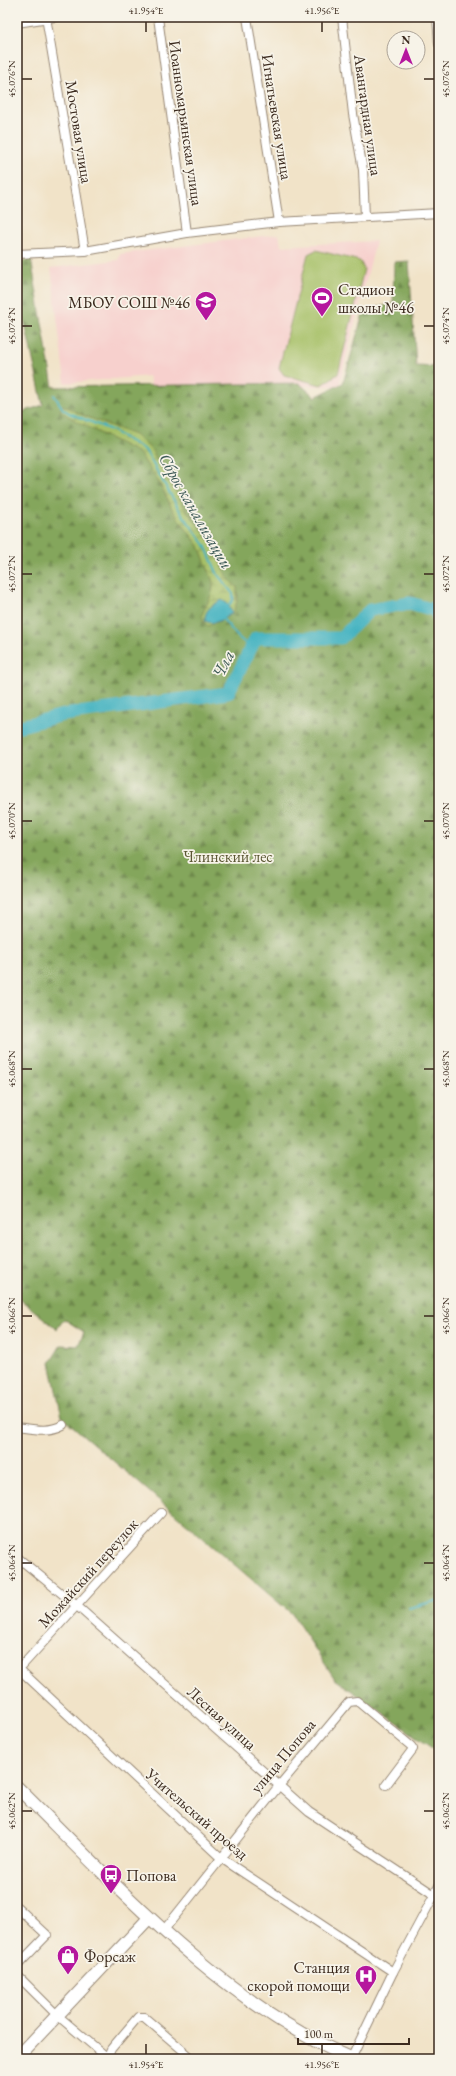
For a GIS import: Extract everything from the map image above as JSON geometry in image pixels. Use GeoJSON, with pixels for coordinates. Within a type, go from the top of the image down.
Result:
{"type":"FeatureCollection","features":[{"type":"Feature","properties":{"kind":"main road"},"geometry":{"type":"LineString","coordinates":[[17,1787],[149,1918],[244,1995],[285,2024],[308,2039],[352,2059]]}},
{"type":"Feature","properties":{"kind":"main road"},"geometry":{"type":"LineString","coordinates":[[17,2058],[149,1918]]}},
{"type":"Feature","properties":{"kind":"street"},"geometry":{"type":"LineString","coordinates":[[17,23],[55,17]]}},
{"type":"Feature","properties":{"kind":"street","name":"Иоанномарьинская улица"},"geometry":{"type":"LineString","coordinates":[[158,17],[188,233]]}},
{"type":"Feature","properties":{"kind":"street","name":"Игнатьевская улица"},"geometry":{"type":"LineString","coordinates":[[247,17],[279,222]]}},
{"type":"Feature","properties":{"kind":"street","name":"Авангардная улица"},"geometry":{"type":"LineString","coordinates":[[342,17],[353,114],[363,170],[365,218]]}},
{"type":"Feature","properties":{"kind":"street"},"geometry":{"type":"LineString","coordinates":[[437,17],[439,44]]}},
{"type":"Feature","properties":{"kind":"street","name":"Мостовая улица"},"geometry":{"type":"LineString","coordinates":[[46,18],[85,251]]}},
{"type":"Feature","properties":{"kind":"street"},"geometry":{"type":"LineString","coordinates":[[17,254],[85,251],[188,233],[279,222],[439,213]]}},
{"type":"Feature","properties":{"kind":"street"},"geometry":{"type":"LineString","coordinates":[[17,1426],[40,1430],[55,1429],[63,1425]]}},
{"type":"Feature","properties":{"kind":"street","name":"Можайский переулок"},"geometry":{"type":"LineString","coordinates":[[19,1669],[161,1513]]}},
{"type":"Feature","properties":{"kind":"street","name":"Лесная улица"},"geometry":{"type":"LineString","coordinates":[[17,1557],[77,1606],[278,1787],[309,1812],[436,1896]]}},
{"type":"Feature","properties":{"kind":"street","name":"Учительский проезд"},"geometry":{"type":"LineString","coordinates":[[19,1669],[221,1858],[392,1972]]}},
{"type":"Feature","properties":{"kind":"street","name":"улица Попова"},"geometry":{"type":"LineString","coordinates":[[164,1930],[278,1787],[349,1702],[357,1701],[411,1746],[413,1750],[386,1785]]}},
{"type":"Feature","properties":{"kind":"street"},"geometry":{"type":"LineString","coordinates":[[352,2059],[392,1972],[436,1896],[439,1886]]}},
{"type":"Feature","properties":{"kind":"street"},"geometry":{"type":"LineString","coordinates":[[17,1907],[47,1935],[17,1966]]}},
{"type":"Feature","properties":{"kind":"street"},"geometry":{"type":"LineString","coordinates":[[17,1975],[58,2015],[108,2059],[111,2049],[138,2017],[144,2017],[193,2059]]}},
{"type":"Feature","properties":{"kind":"shaded area","name":"МБОУ СОШ №46"},"geometry":{"type":"Polygon","coordinates":[[[279,234],[281,246],[376,241],[339,386],[151,387],[149,376],[65,383],[51,268],[118,260],[120,254],[279,234]]]}},
{"type":"Feature","properties":{"kind":"green space","name":"Стадион школы №46"},"geometry":{"type":"Polygon","coordinates":[[[316,250],[360,261],[364,269],[338,374],[321,385],[284,375],[279,368],[308,254],[316,250]]]}},
{"type":"Feature","properties":{"kind":"green space","name":"Члинский лес"},"geometry":{"type":"Polygon","coordinates":[[[31,259],[53,387],[299,383],[315,397],[343,383],[364,310],[393,304],[394,262],[409,261],[416,366],[439,367],[439,1753],[335,1679],[292,1614],[62,1417],[50,1363],[61,1345],[78,1346],[84,1332],[64,1319],[57,1329],[17,1297],[17,414],[43,405],[18,292],[17,262],[31,259]]]}},
{"type":"Feature","properties":{"kind":"green space"},"geometry":{"type":"Polygon","coordinates":[[[63,405],[82,415],[135,435],[151,449],[187,511],[211,542],[229,580],[237,587],[237,601],[233,613],[208,626],[203,621],[202,615],[211,595],[213,582],[199,546],[174,513],[160,484],[139,453],[76,421],[60,411],[63,405]]]}},
{"type":"Feature","properties":{"kind":"water"},"geometry":{"type":"Polygon","coordinates":[[[222,600],[228,604],[232,613],[216,622],[212,623],[205,621],[209,608],[222,600]]]}},
{"type":"Feature","properties":{"kind":"waterway","name":"Сброс канализации"},"geometry":{"type":"LineString","coordinates":[[54,395],[63,409],[69,413],[111,430],[145,450],[180,511],[205,545],[218,575],[233,594],[233,600],[228,606]]}},
{"type":"Feature","properties":{"kind":"waterway","name":"Чла"},"geometry":{"type":"LineString","coordinates":[[17,727],[63,715],[228,693],[256,638],[341,638],[370,610],[410,603],[434,610],[439,616]]}},
{"type":"Feature","properties":{"kind":"waterway","name":"Сброс канализации"},"geometry":{"type":"LineString","coordinates":[[222,618],[238,637],[251,648]]}},
{"type":"Feature","properties":{"kind":"waterway"},"geometry":{"type":"LineString","coordinates":[[409,1608],[439,1600]]}},
{"type":"Feature","properties":{"kind":"place","name":"Стадион школы №46"},"geometry":{"type":"Point","coordinates":[322,318]}},
{"type":"Feature","properties":{"kind":"place","name":"МБОУ СОШ №46"},"geometry":{"type":"Point","coordinates":[206,322]}},
{"type":"Feature","properties":{"kind":"place","name":"Попова"},"geometry":{"type":"Point","coordinates":[111,1894]}},
{"type":"Feature","properties":{"kind":"place","name":"Форсаж"},"geometry":{"type":"Point","coordinates":[68,1976]}},
{"type":"Feature","properties":{"kind":"place","name":"Станция скорой помощи"},"geometry":{"type":"Point","coordinates":[366,1996]}}]}
